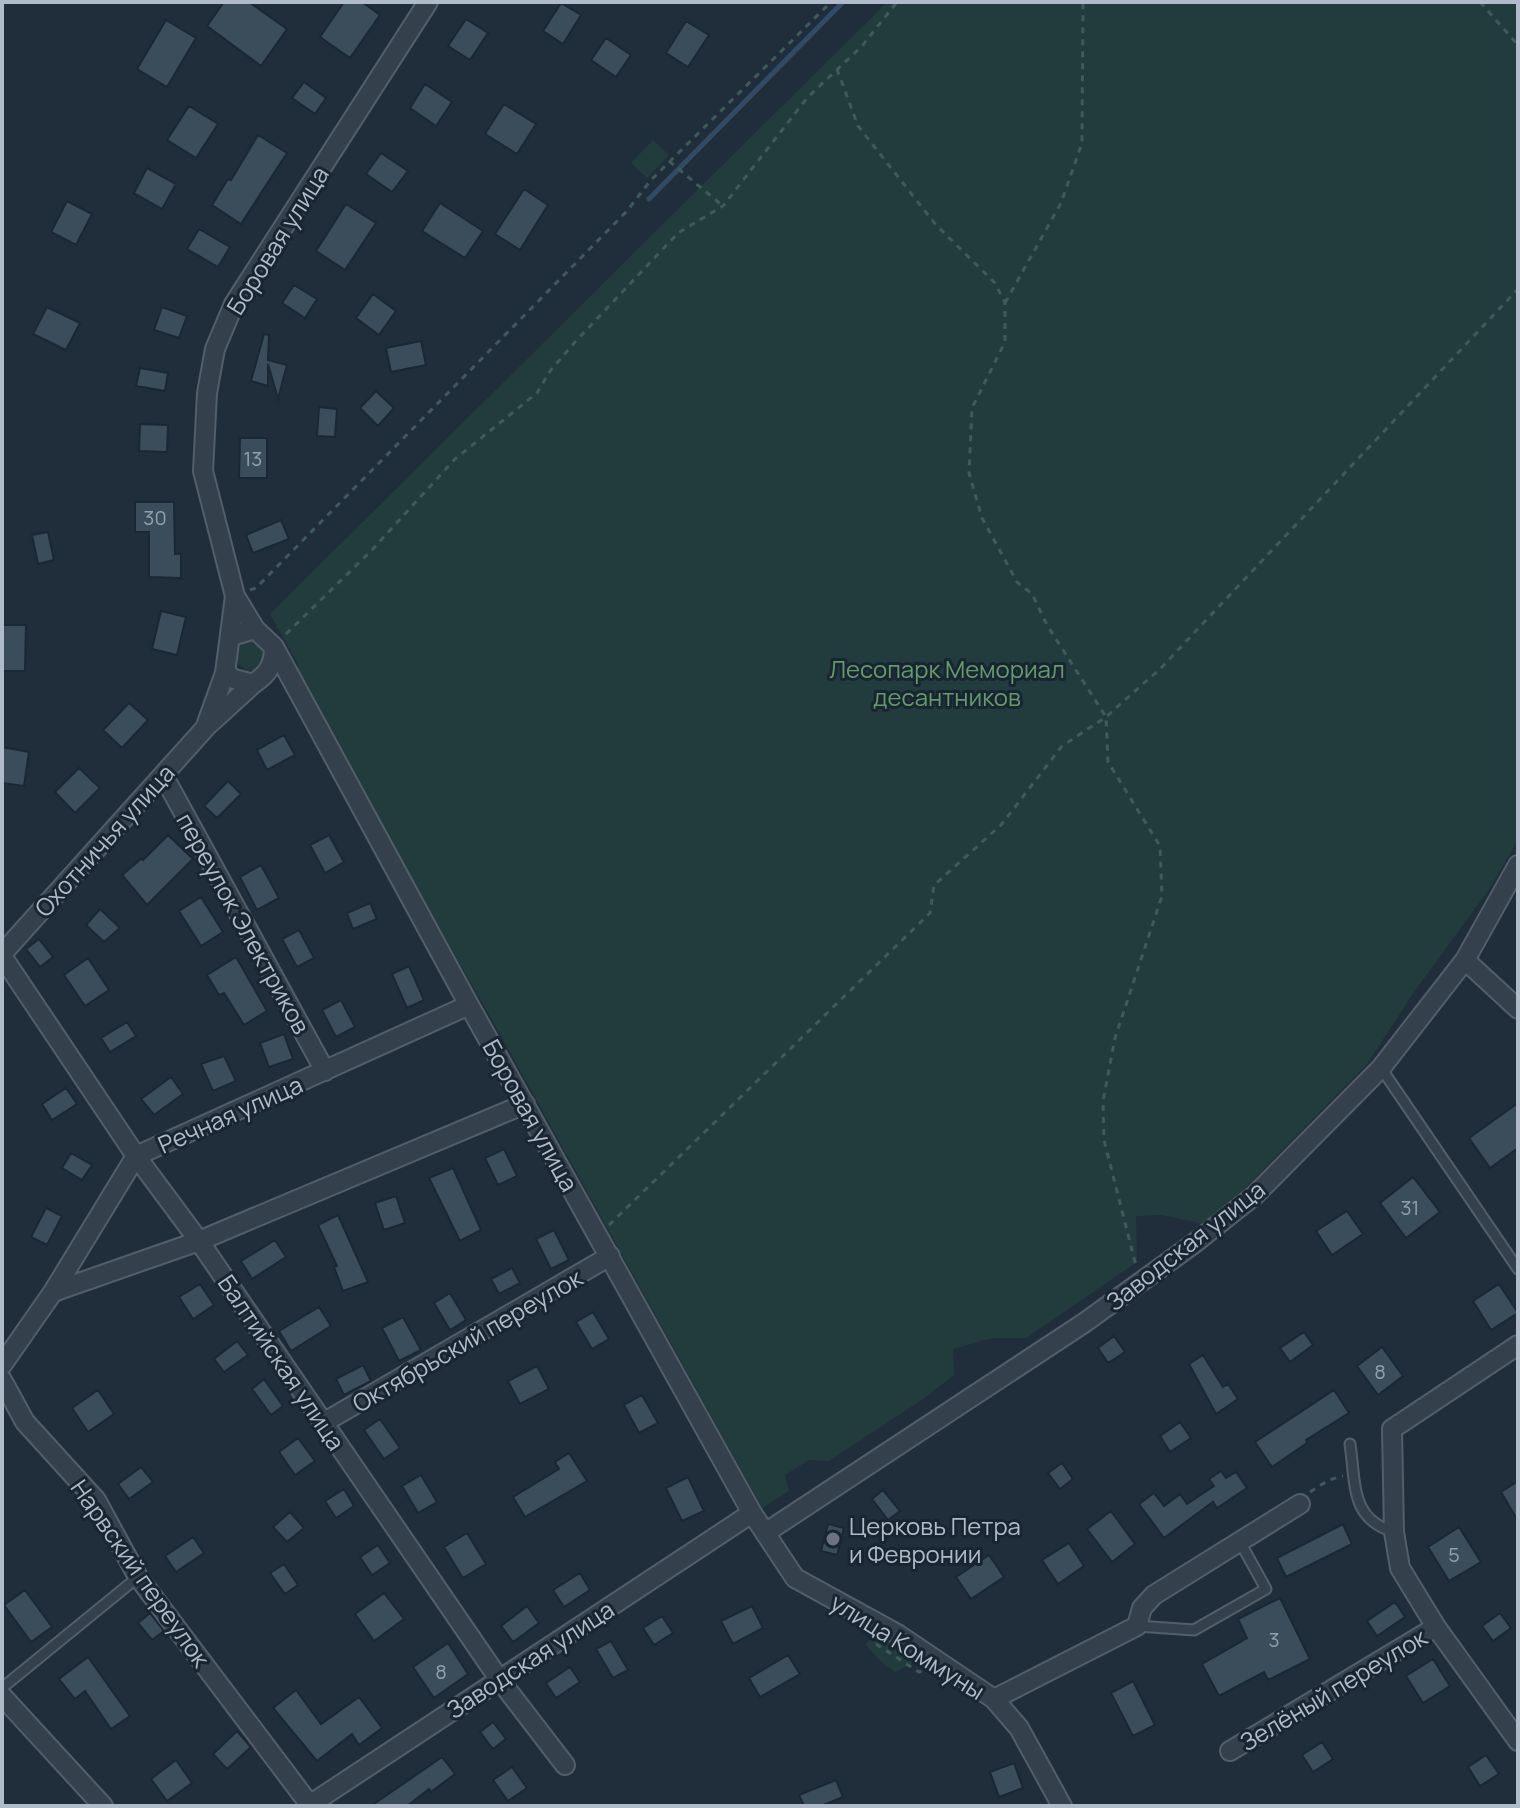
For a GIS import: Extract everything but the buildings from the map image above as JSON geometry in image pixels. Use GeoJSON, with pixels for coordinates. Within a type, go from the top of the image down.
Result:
{"type":"FeatureCollection","features":[{"type":"Feature","properties":{"kind":"street","name":"Боровая улица"},"geometry":{"type":"LineString","coordinates":[[255,629],[235,596],[203,471],[207,393],[215,349],[234,304],[428,2]]}},
{"type":"Feature","properties":{"kind":"street","name":"Боровая улица"},"geometry":{"type":"LineString","coordinates":[[232,636],[235,596]]}},
{"type":"Feature","properties":{"kind":"street"},"geometry":{"type":"LineString","coordinates":[[255,629],[274,647],[271,667],[258,680],[234,679],[225,673],[232,636],[255,629]]}},
{"type":"Feature","properties":{"kind":"street","name":"Боровая улица"},"geometry":{"type":"LineString","coordinates":[[274,647],[752,1513],[795,1578]]}},
{"type":"Feature","properties":{"kind":"street","name":"Охотничья улица"},"geometry":{"type":"LineString","coordinates":[[2,955],[207,726],[258,680],[286,672]]}},
{"type":"Feature","properties":{"kind":"street","name":"Охотничья улица"},"geometry":{"type":"LineString","coordinates":[[207,726],[225,673]]}},
{"type":"Feature","properties":{"kind":"street","name":"переулок Электриков"},"geometry":{"type":"LineString","coordinates":[[163,775],[325,1071]]}},
{"type":"Feature","properties":{"kind":"street","name":"Заводская улица"},"geometry":{"type":"LineString","coordinates":[[765,1533],[1084,1323],[1255,1195],[1381,1068],[1465,960],[1518,865]]}},
{"type":"Feature","properties":{"kind":"street","name":"Балтийская улица"},"geometry":{"type":"LineString","coordinates":[[2,955],[136,1156],[199,1241],[499,1679],[565,1765]]}},
{"type":"Feature","properties":{"kind":"street"},"geometry":{"type":"LineString","coordinates":[[1465,960],[1518,1009]]}},
{"type":"Feature","properties":{"kind":"street","name":"Речная улица"},"geometry":{"type":"LineString","coordinates":[[2,1365],[53,1292],[136,1156],[469,1005]]}},
{"type":"Feature","properties":{"kind":"street"},"geometry":{"type":"LineString","coordinates":[[53,1292],[199,1241],[525,1104]]}},
{"type":"Feature","properties":{"kind":"street","name":"Октябрьский переулок"},"geometry":{"type":"LineString","coordinates":[[323,1423],[610,1256]]}},
{"type":"Feature","properties":{"kind":"street"},"geometry":{"type":"LineString","coordinates":[[1518,1345],[1392,1429],[1394,1532],[1400,1568],[1436,1627],[1518,1741]]}},
{"type":"Feature","properties":{"kind":"street","name":"Нарвский переулок"},"geometry":{"type":"LineString","coordinates":[[2,1380],[25,1422],[96,1500],[138,1577],[309,1805]]}},
{"type":"Feature","properties":{"kind":"street"},"geometry":{"type":"LineString","coordinates":[[994,1699],[1137,1626],[1142,1608],[1154,1595],[1300,1504]]}},
{"type":"Feature","properties":{"kind":"street","name":"Заводская улица"},"geometry":{"type":"LineString","coordinates":[[309,1805],[752,1513]]}},
{"type":"Feature","properties":{"kind":"street","name":"улица Коммуны"},"geometry":{"type":"LineString","coordinates":[[795,1578],[899,1635],[994,1699],[1019,1728],[1062,1806]]}},
{"type":"Feature","properties":{"kind":"street","name":"Зелёный переулок"},"geometry":{"type":"LineString","coordinates":[[1230,1751],[1436,1627]]}},
{"type":"Feature","properties":{"kind":"street"},"geometry":{"type":"LineString","coordinates":[[2,1696],[103,1806]]}},
{"type":"Feature","properties":{"kind":"lane"},"geometry":{"type":"LineString","coordinates":[[1381,1068],[1518,1269]]}},
{"type":"Feature","properties":{"kind":"lane"},"geometry":{"type":"LineString","coordinates":[[1350,1444],[1358,1502],[1365,1517],[1377,1527],[1394,1532]]}},
{"type":"Feature","properties":{"kind":"lane"},"geometry":{"type":"LineString","coordinates":[[1137,1626],[1194,1630],[1266,1589],[1240,1542]]}},
{"type":"Feature","properties":{"kind":"lane"},"geometry":{"type":"LineString","coordinates":[[2,1688],[138,1577]]}},
{"type":"Feature","properties":{"kind":"path"},"geometry":{"type":"LineString","coordinates":[[235,596],[256,588],[627,211],[669,161],[831,2]]}},
{"type":"Feature","properties":{"kind":"path"},"geometry":{"type":"LineString","coordinates":[[274,647],[371,551],[455,459],[537,393],[550,371],[576,341],[678,233],[723,206],[807,98],[862,46],[897,2]]}},
{"type":"Feature","properties":{"kind":"path"},"geometry":{"type":"LineString","coordinates":[[1005,303],[1061,203],[1082,143],[1083,2]]}},
{"type":"Feature","properties":{"kind":"path"},"geometry":{"type":"LineString","coordinates":[[1480,2],[1518,45]]}},
{"type":"Feature","properties":{"kind":"path"},"geometry":{"type":"LineString","coordinates":[[837,69],[858,126],[936,225],[995,283],[1005,303],[1005,342],[972,408],[969,473],[982,518],[1017,582],[1032,594],[1047,625],[1106,717],[1108,762],[1160,846],[1162,896],[1115,1038],[1103,1101],[1104,1140],[1141,1281]]}},
{"type":"Feature","properties":{"kind":"path"},"geometry":{"type":"LineString","coordinates":[[669,161],[723,206]]}},
{"type":"Feature","properties":{"kind":"path"},"geometry":{"type":"LineString","coordinates":[[597,1233],[618,1218],[930,913],[934,885],[1001,825],[1062,746],[1106,717],[1161,668],[1518,289]]}},
{"type":"Feature","properties":{"kind":"path"},"geometry":{"type":"LineString","coordinates":[[1300,1504],[1303,1496],[1329,1480],[1354,1473]]}},
{"type":"Feature","properties":{"kind":"path"},"geometry":{"type":"LineString","coordinates":[[876,1644],[909,1666]]}},
{"type":"Feature","properties":{"kind":"green space","name":"Лесопарк Мемориал десантников"},"geometry":{"type":"Polygon","coordinates":[[[887,2],[1518,2],[1518,840],[1490,888],[1414,992],[1367,1064],[1209,1225],[1162,1215],[1136,1216],[1137,1262],[1026,1338],[993,1338],[953,1349],[954,1375],[829,1461],[809,1460],[785,1475],[789,1491],[762,1508],[490,1016],[299,684],[298,664],[270,614],[887,2]]]}},
{"type":"Feature","properties":{"kind":"green space"},"geometry":{"type":"Polygon","coordinates":[[[653,140],[669,155],[647,178],[631,163],[653,140]]]}},
{"type":"Feature","properties":{"kind":"green space"},"geometry":{"type":"Polygon","coordinates":[[[242,638],[262,639],[267,656],[257,670],[247,671],[236,661],[234,648],[242,638]]]}},
{"type":"Feature","properties":{"kind":"green space"},"geometry":{"type":"Polygon","coordinates":[[[875,1636],[884,1636],[919,1660],[895,1672],[866,1645],[875,1636]]]}},
{"type":"Feature","properties":{"kind":"waterway"},"geometry":{"type":"LineString","coordinates":[[649,199],[843,2]]}},
{"type":"Feature","properties":{"kind":"place","name":"Церковь Петра и Февронии"},"geometry":{"type":"Point","coordinates":[833,1539]}}]}
